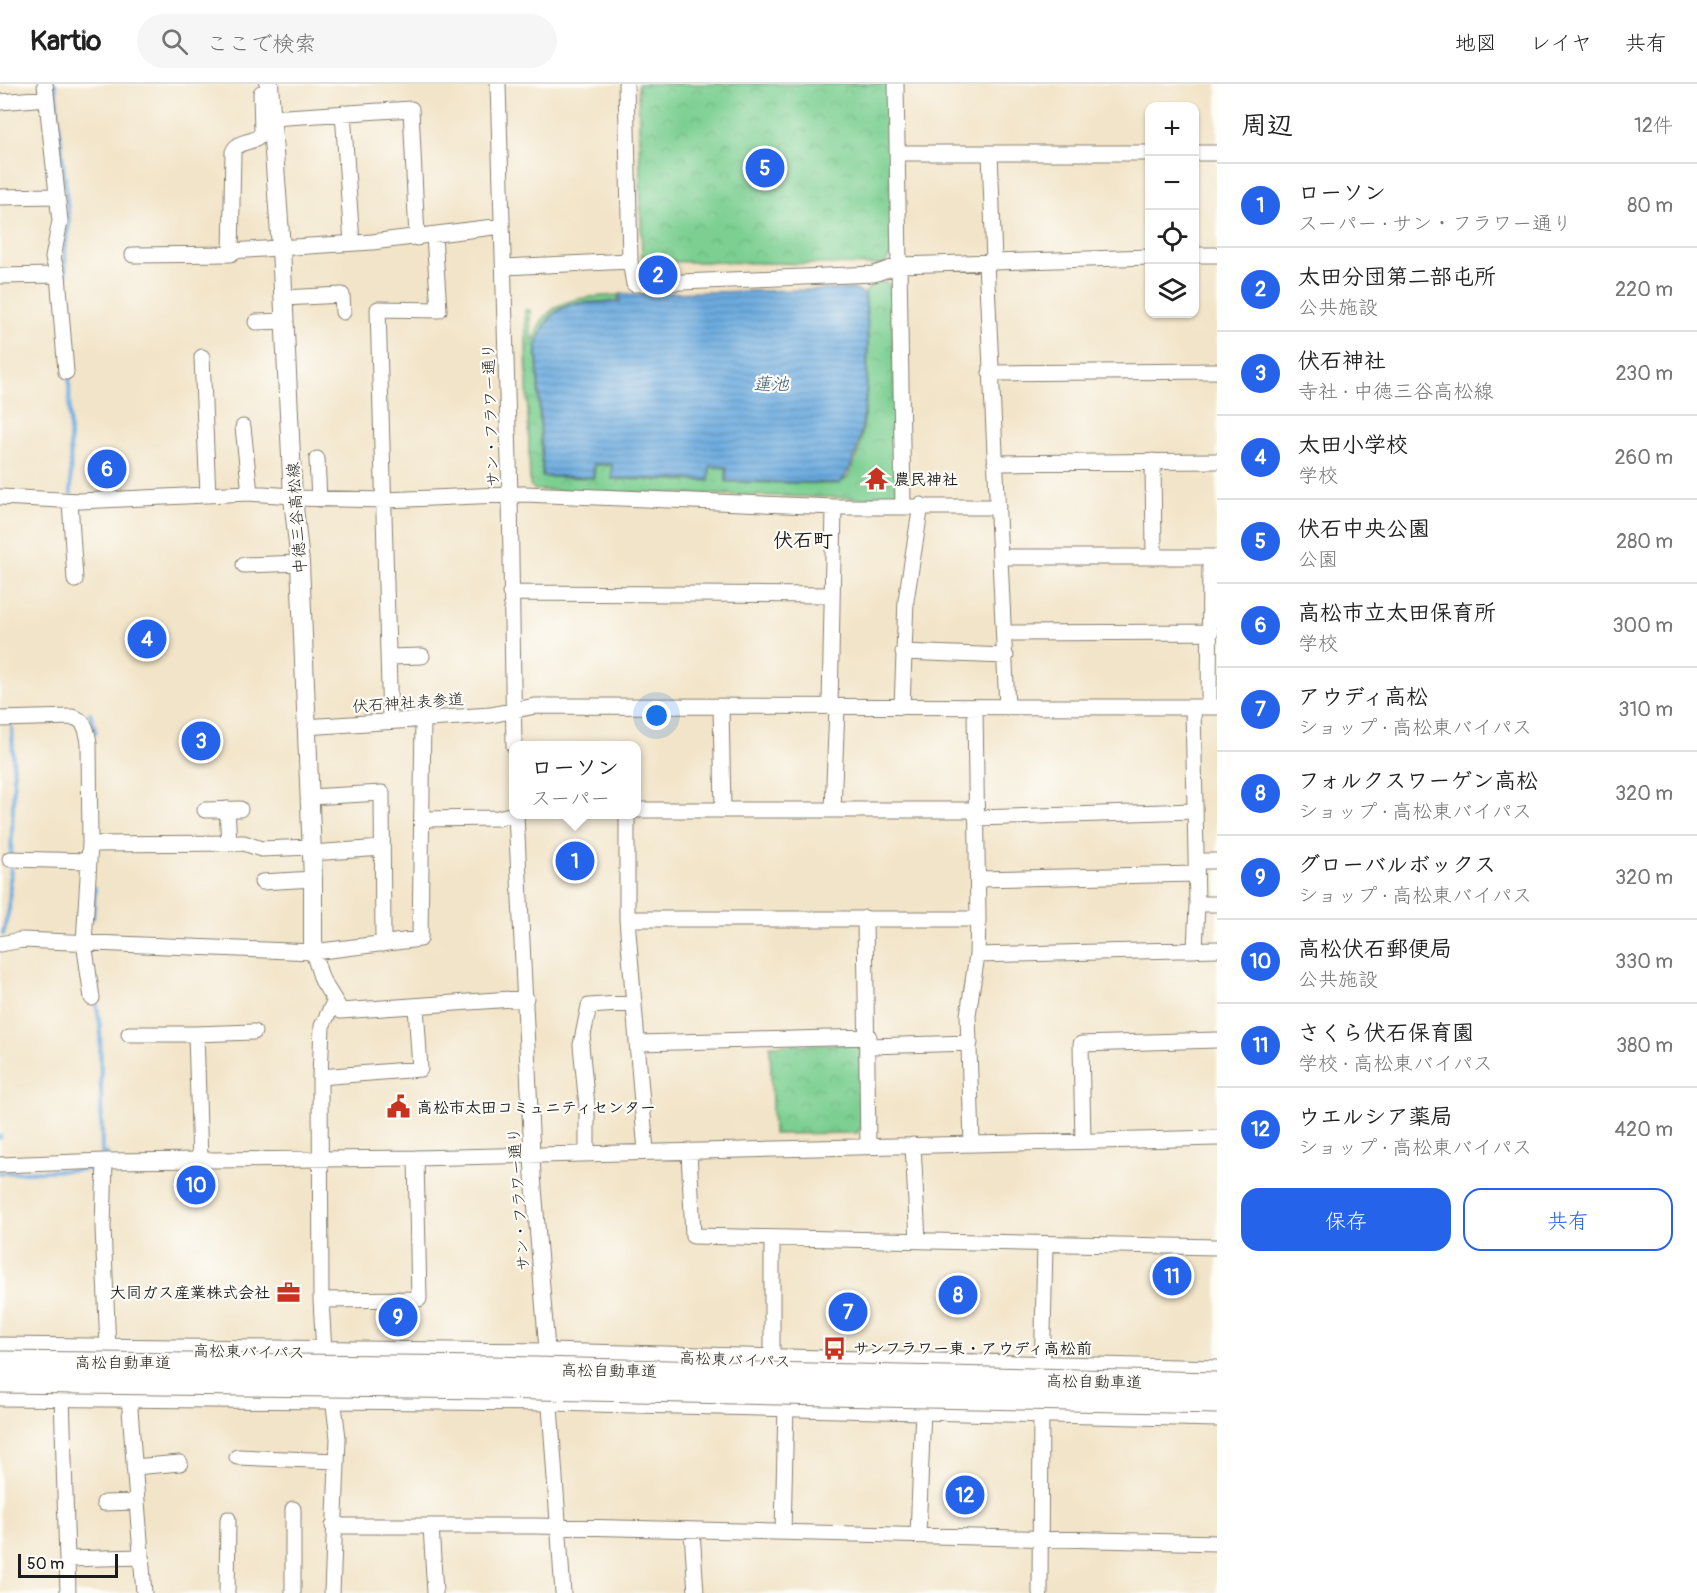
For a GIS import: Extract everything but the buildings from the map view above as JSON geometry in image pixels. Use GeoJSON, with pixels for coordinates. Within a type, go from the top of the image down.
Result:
{"type":"FeatureCollection","features":[{"type":"Feature","properties":{"kind":"highway","name":"高松東バイパス"},"geometry":{"type":"LineString","coordinates":[[0,1348],[547,1354],[1217,1371]]}},
{"type":"Feature","properties":{"kind":"highway","name":"高松自動車道"},"geometry":{"type":"LineString","coordinates":[[0,1362],[492,1367],[1217,1383]]}},
{"type":"Feature","properties":{"kind":"highway","name":"高松自動車道"},"geometry":{"type":"LineString","coordinates":[[0,1382],[492,1388],[1217,1403]]}},
{"type":"Feature","properties":{"kind":"highway"},"geometry":{"type":"LineString","coordinates":[[0,1395],[333,1397],[1217,1416]]}},
{"type":"Feature","properties":{"kind":"main road","name":"中徳三谷高松線"},"geometry":{"type":"LineString","coordinates":[[269,84],[284,298],[293,497],[300,563],[313,879],[313,952]]}},
{"type":"Feature","properties":{"kind":"street"},"geometry":{"type":"LineString","coordinates":[[231,251],[232,152],[241,143],[256,140],[262,133],[261,84]]}},
{"type":"Feature","properties":{"kind":"street","name":"サン・フラワー通り"},"geometry":{"type":"LineString","coordinates":[[498,84],[510,496],[514,741]]}},
{"type":"Feature","properties":{"kind":"street"},"geometry":{"type":"LineString","coordinates":[[626,84],[630,261],[634,284],[874,274],[900,265],[1145,257]]}},
{"type":"Feature","properties":{"kind":"street"},"geometry":{"type":"LineString","coordinates":[[896,84],[899,153],[903,505]]}},
{"type":"Feature","properties":{"kind":"street"},"geometry":{"type":"LineString","coordinates":[[0,102],[46,91],[60,221],[53,258],[57,275],[66,372]]}},
{"type":"Feature","properties":{"kind":"street"},"geometry":{"type":"LineString","coordinates":[[271,118],[411,109],[417,238]]}},
{"type":"Feature","properties":{"kind":"street"},"geometry":{"type":"LineString","coordinates":[[343,113],[352,243]]}},
{"type":"Feature","properties":{"kind":"street"},"geometry":{"type":"LineString","coordinates":[[899,153],[1145,153]]}},
{"type":"Feature","properties":{"kind":"street"},"geometry":{"type":"LineString","coordinates":[[990,153],[990,373],[1007,707]]}},
{"type":"Feature","properties":{"kind":"street"},"geometry":{"type":"LineString","coordinates":[[1199,153],[1217,153]]}},
{"type":"Feature","properties":{"kind":"street"},"geometry":{"type":"LineString","coordinates":[[0,196],[56,196]]}},
{"type":"Feature","properties":{"kind":"street"},"geometry":{"type":"LineString","coordinates":[[133,255],[231,254],[231,251],[417,238],[502,226]]}},
{"type":"Feature","properties":{"kind":"street"},"geometry":{"type":"LineString","coordinates":[[390,721],[386,500],[378,309],[439,310],[434,236]]}},
{"type":"Feature","properties":{"kind":"street"},"geometry":{"type":"LineString","coordinates":[[1199,255],[1217,255]]}},
{"type":"Feature","properties":{"kind":"street"},"geometry":{"type":"LineString","coordinates":[[504,267],[630,261]]}},
{"type":"Feature","properties":{"kind":"street"},"geometry":{"type":"LineString","coordinates":[[0,276],[57,275]]}},
{"type":"Feature","properties":{"kind":"street"},"geometry":{"type":"LineString","coordinates":[[284,298],[342,295],[343,312]]}},
{"type":"Feature","properties":{"kind":"street"},"geometry":{"type":"LineString","coordinates":[[256,322],[285,321]]}},
{"type":"Feature","properties":{"kind":"street"},"geometry":{"type":"LineString","coordinates":[[202,357],[208,495]]}},
{"type":"Feature","properties":{"kind":"street"},"geometry":{"type":"LineString","coordinates":[[990,373],[1217,371]]}},
{"type":"Feature","properties":{"kind":"street"},"geometry":{"type":"LineString","coordinates":[[243,427],[250,492]]}},
{"type":"Feature","properties":{"kind":"street"},"geometry":{"type":"LineString","coordinates":[[318,459],[319,499]]}},
{"type":"Feature","properties":{"kind":"street"},"geometry":{"type":"LineString","coordinates":[[1154,461],[1154,557]]}},
{"type":"Feature","properties":{"kind":"street"},"geometry":{"type":"LineString","coordinates":[[995,463],[1217,461]]}},
{"type":"Feature","properties":{"kind":"street"},"geometry":{"type":"LineString","coordinates":[[0,497],[70,501],[250,492],[319,499],[386,500],[510,496],[834,507],[921,505],[998,507]]}},
{"type":"Feature","properties":{"kind":"street"},"geometry":{"type":"LineString","coordinates":[[70,501],[75,579]]}},
{"type":"Feature","properties":{"kind":"street"},"geometry":{"type":"LineString","coordinates":[[902,707],[906,600],[921,505]]}},
{"type":"Feature","properties":{"kind":"street"},"geometry":{"type":"LineString","coordinates":[[832,810],[834,507]]}},
{"type":"Feature","properties":{"kind":"street"},"geometry":{"type":"LineString","coordinates":[[1001,557],[1214,557],[1211,632],[1213,708]]}},
{"type":"Feature","properties":{"kind":"street"},"geometry":{"type":"LineString","coordinates":[[244,565],[300,563]]}},
{"type":"Feature","properties":{"kind":"street"},"geometry":{"type":"LineString","coordinates":[[510,592],[832,595]]}},
{"type":"Feature","properties":{"kind":"street"},"geometry":{"type":"LineString","coordinates":[[1005,633],[1211,632]]}},
{"type":"Feature","properties":{"kind":"street"},"geometry":{"type":"LineString","coordinates":[[903,652],[1006,656]]}},
{"type":"Feature","properties":{"kind":"street"},"geometry":{"type":"LineString","coordinates":[[389,657],[422,656]]}},
{"type":"Feature","properties":{"kind":"street","name":"伏石神社表参道"},"geometry":{"type":"LineString","coordinates":[[305,727],[490,715],[535,706],[1213,708]]}},
{"type":"Feature","properties":{"kind":"street"},"geometry":{"type":"LineString","coordinates":[[721,706],[723,809]]}},
{"type":"Feature","properties":{"kind":"street"},"geometry":{"type":"LineString","coordinates":[[1193,707],[1197,904],[1195,950]]}},
{"type":"Feature","properties":{"kind":"street"},"geometry":{"type":"LineString","coordinates":[[972,1143],[968,1015],[977,956],[978,920],[975,708]]}},
{"type":"Feature","properties":{"kind":"street"},"geometry":{"type":"LineString","coordinates":[[0,719],[72,717],[81,720],[87,728],[90,844],[84,942],[92,999]]}},
{"type":"Feature","properties":{"kind":"street"},"geometry":{"type":"LineString","coordinates":[[0,944],[22,940],[313,952],[420,939],[423,718]]}},
{"type":"Feature","properties":{"kind":"street"},"geometry":{"type":"LineString","coordinates":[[309,796],[382,793],[383,944]]}},
{"type":"Feature","properties":{"kind":"street"},"geometry":{"type":"LineString","coordinates":[[205,810],[233,809],[229,843]]}},
{"type":"Feature","properties":{"kind":"street"},"geometry":{"type":"LineString","coordinates":[[641,810],[832,810],[976,814],[1194,811]]}},
{"type":"Feature","properties":{"kind":"street"},"geometry":{"type":"LineString","coordinates":[[422,819],[498,818],[509,815]]}},
{"type":"Feature","properties":{"kind":"street","name":"サン・フラワー通り"},"geometry":{"type":"LineString","coordinates":[[515,819],[526,998],[532,1155],[563,1593]]}},
{"type":"Feature","properties":{"kind":"street"},"geometry":{"type":"LineString","coordinates":[[627,819],[627,919],[646,1152]]}},
{"type":"Feature","properties":{"kind":"street"},"geometry":{"type":"LineString","coordinates":[[90,844],[244,843],[261,849],[382,848]]}},
{"type":"Feature","properties":{"kind":"street"},"geometry":{"type":"LineString","coordinates":[[4,855],[89,861]]}},
{"type":"Feature","properties":{"kind":"street"},"geometry":{"type":"LineString","coordinates":[[978,879],[1196,868],[1217,861]]}},
{"type":"Feature","properties":{"kind":"street"},"geometry":{"type":"LineString","coordinates":[[262,882],[313,879]]}},
{"type":"Feature","properties":{"kind":"street"},"geometry":{"type":"LineString","coordinates":[[1197,904],[1217,903]]}},
{"type":"Feature","properties":{"kind":"street"},"geometry":{"type":"LineString","coordinates":[[865,918],[869,1042],[868,1146]]}},
{"type":"Feature","properties":{"kind":"street"},"geometry":{"type":"LineString","coordinates":[[627,919],[978,920]]}},
{"type":"Feature","properties":{"kind":"street"},"geometry":{"type":"LineString","coordinates":[[977,956],[1217,949]]}},
{"type":"Feature","properties":{"kind":"street"},"geometry":{"type":"LineString","coordinates":[[313,952],[322,980],[334,1002],[338,1009],[346,1011],[526,998]]}},
{"type":"Feature","properties":{"kind":"street"},"geometry":{"type":"LineString","coordinates":[[324,1352],[321,1300],[320,1077],[322,1026],[334,1002]]}},
{"type":"Feature","properties":{"kind":"street"},"geometry":{"type":"LineString","coordinates":[[587,1153],[587,1106],[581,1045],[589,1006],[634,1003]]}},
{"type":"Feature","properties":{"kind":"street"},"geometry":{"type":"LineString","coordinates":[[320,1077],[420,1069],[416,1006]]}},
{"type":"Feature","properties":{"kind":"street"},"geometry":{"type":"LineString","coordinates":[[129,1034],[254,1032]]}},
{"type":"Feature","properties":{"kind":"street"},"geometry":{"type":"LineString","coordinates":[[196,1034],[200,1161]]}},
{"type":"Feature","properties":{"kind":"street"},"geometry":{"type":"LineString","coordinates":[[1083,1141],[1081,1044],[1217,1040]]}},
{"type":"Feature","properties":{"kind":"street"},"geometry":{"type":"LineString","coordinates":[[638,1043],[970,1043]]}},
{"type":"Feature","properties":{"kind":"street"},"geometry":{"type":"LineString","coordinates":[[0,1165],[105,1161],[416,1158],[1217,1138]]}},
{"type":"Feature","properties":{"kind":"street"},"geometry":{"type":"LineString","coordinates":[[913,1145],[918,1241]]}},
{"type":"Feature","properties":{"kind":"street"},"geometry":{"type":"LineString","coordinates":[[689,1151],[693,1236],[1217,1247]]}},
{"type":"Feature","properties":{"kind":"street"},"geometry":{"type":"LineString","coordinates":[[321,1300],[419,1299],[416,1158]]}},
{"type":"Feature","properties":{"kind":"street"},"geometry":{"type":"LineString","coordinates":[[105,1161],[104,1227],[108,1349]]}},
{"type":"Feature","properties":{"kind":"street"},"geometry":{"type":"LineString","coordinates":[[772,1238],[772,1360]]}},
{"type":"Feature","properties":{"kind":"street"},"geometry":{"type":"LineString","coordinates":[[1040,1593],[1045,1245]]}},
{"type":"Feature","properties":{"kind":"street"},"geometry":{"type":"LineString","coordinates":[[62,1395],[68,1593]]}},
{"type":"Feature","properties":{"kind":"street"},"geometry":{"type":"LineString","coordinates":[[129,1396],[144,1593]]}},
{"type":"Feature","properties":{"kind":"street"},"geometry":{"type":"LineString","coordinates":[[332,1593],[337,1461],[333,1397]]}},
{"type":"Feature","properties":{"kind":"street"},"geometry":{"type":"LineString","coordinates":[[783,1532],[786,1406]]}},
{"type":"Feature","properties":{"kind":"street"},"geometry":{"type":"LineString","coordinates":[[918,1535],[923,1409]]}},
{"type":"Feature","properties":{"kind":"street"},"geometry":{"type":"LineString","coordinates":[[237,1457],[337,1461]]}},
{"type":"Feature","properties":{"kind":"street"},"geometry":{"type":"LineString","coordinates":[[134,1467],[180,1463]]}},
{"type":"Feature","properties":{"kind":"street"},"geometry":{"type":"LineString","coordinates":[[104,1503],[137,1502]]}},
{"type":"Feature","properties":{"kind":"street"},"geometry":{"type":"LineString","coordinates":[[293,1509],[293,1593]]}},
{"type":"Feature","properties":{"kind":"street"},"geometry":{"type":"LineString","coordinates":[[227,1593],[228,1519]]}},
{"type":"Feature","properties":{"kind":"street"},"geometry":{"type":"LineString","coordinates":[[333,1526],[558,1527],[1217,1543]]}},
{"type":"Feature","properties":{"kind":"street"},"geometry":{"type":"LineString","coordinates":[[431,1526],[435,1593]]}},
{"type":"Feature","properties":{"kind":"street"},"geometry":{"type":"LineString","coordinates":[[692,1531],[696,1593]]}},
{"type":"Feature","properties":{"kind":"street"},"geometry":{"type":"LineString","coordinates":[[67,1559],[141,1557]]}},
{"type":"Feature","properties":{"kind":"green space"},"geometry":{"type":"Polygon","coordinates":[[[638,84],[888,84],[893,253],[883,265],[642,261],[638,84]]]}},
{"type":"Feature","properties":{"kind":"green space"},"geometry":{"type":"Polygon","coordinates":[[[878,281],[892,285],[897,494],[893,499],[535,490],[530,485],[525,310],[530,310],[531,339],[534,339],[539,325],[547,315],[566,302],[618,295],[618,301],[577,303],[557,310],[542,329],[536,344],[542,477],[594,478],[595,465],[612,465],[612,479],[709,481],[710,467],[726,468],[726,482],[839,484],[849,475],[861,438],[865,413],[868,358],[865,292],[878,281]]]}},
{"type":"Feature","properties":{"kind":"green space"},"geometry":{"type":"Polygon","coordinates":[[[855,1044],[860,1050],[861,1128],[857,1133],[773,1134],[770,1045],[855,1044]]]}},
{"type":"Feature","properties":{"kind":"water","name":"蓮池"},"geometry":{"type":"Polygon","coordinates":[[[853,289],[864,294],[867,336],[866,393],[857,448],[849,469],[839,483],[726,481],[727,467],[710,466],[709,480],[612,478],[612,464],[594,464],[593,477],[543,476],[537,345],[543,329],[558,311],[578,304],[620,302],[620,294],[853,289]]]}},
{"type":"Feature","properties":{"kind":"waterway"},"geometry":{"type":"LineString","coordinates":[[55,84],[69,222],[65,249],[66,280]]}},
{"type":"Feature","properties":{"kind":"waterway"},"geometry":{"type":"LineString","coordinates":[[69,374],[71,494]]}},
{"type":"Feature","properties":{"kind":"waterway"},"geometry":{"type":"LineString","coordinates":[[90,713],[96,733]]}},
{"type":"Feature","properties":{"kind":"waterway"},"geometry":{"type":"LineString","coordinates":[[11,855],[14,781],[12,728]]}},
{"type":"Feature","properties":{"kind":"waterway"},"geometry":{"type":"LineString","coordinates":[[3,934],[9,909],[11,863]]}},
{"type":"Feature","properties":{"kind":"waterway"},"geometry":{"type":"LineString","coordinates":[[93,918],[95,888]]}},
{"type":"Feature","properties":{"kind":"waterway"},"geometry":{"type":"LineString","coordinates":[[96,1001],[100,1025],[102,1154],[107,1153]]}},
{"type":"Feature","properties":{"kind":"waterway"},"geometry":{"type":"LineString","coordinates":[[0,1173],[95,1169]]}},
{"type":"Feature","properties":{"kind":"place","name":"伏石中央公園"},"geometry":{"type":"Point","coordinates":[765,168]}},
{"type":"Feature","properties":{"kind":"place","name":"太田分団第二部屯所"},"geometry":{"type":"Point","coordinates":[658,275]}},
{"type":"Feature","properties":{"kind":"place","name":"高松市立太田保育所"},"geometry":{"type":"Point","coordinates":[107,469]}},
{"type":"Feature","properties":{"kind":"place","name":"農民神社"},"geometry":{"type":"Point","coordinates":[876,479]}},
{"type":"Feature","properties":{"kind":"place","name":"太田小学校"},"geometry":{"type":"Point","coordinates":[147,639]}},
{"type":"Feature","properties":{"kind":"place","name":"伏石神社"},"geometry":{"type":"Point","coordinates":[201,741]}},
{"type":"Feature","properties":{"kind":"place","name":"ローソン"},"geometry":{"type":"Point","coordinates":[575,861]}},
{"type":"Feature","properties":{"kind":"place","name":"高松市太田コミュニティセンター"},"geometry":{"type":"Point","coordinates":[399,1107]}},
{"type":"Feature","properties":{"kind":"place","name":"高松伏石郵便局"},"geometry":{"type":"Point","coordinates":[196,1185]}},
{"type":"Feature","properties":{"kind":"place","name":"さくら伏石保育園"},"geometry":{"type":"Point","coordinates":[1172,1276]}},
{"type":"Feature","properties":{"kind":"place","name":"大同ガス産業株式会社"},"geometry":{"type":"Point","coordinates":[288,1292]}},
{"type":"Feature","properties":{"kind":"place","name":"フォルクスワーゲン高松"},"geometry":{"type":"Point","coordinates":[958,1295]}},
{"type":"Feature","properties":{"kind":"place","name":"アウディ高松"},"geometry":{"type":"Point","coordinates":[848,1312]}},
{"type":"Feature","properties":{"kind":"place","name":"グローバルボックス"},"geometry":{"type":"Point","coordinates":[398,1317]}},
{"type":"Feature","properties":{"kind":"place","name":"サンフラワー東・アウディ高松前"},"geometry":{"type":"Point","coordinates":[835,1348]}},
{"type":"Feature","properties":{"kind":"place","name":"ウエルシア薬局"},"geometry":{"type":"Point","coordinates":[965,1495]}},
{"type":"Feature","properties":{"kind":"district","name":"伏石町"},"geometry":{"type":"Point","coordinates":[803,540]}}]}
